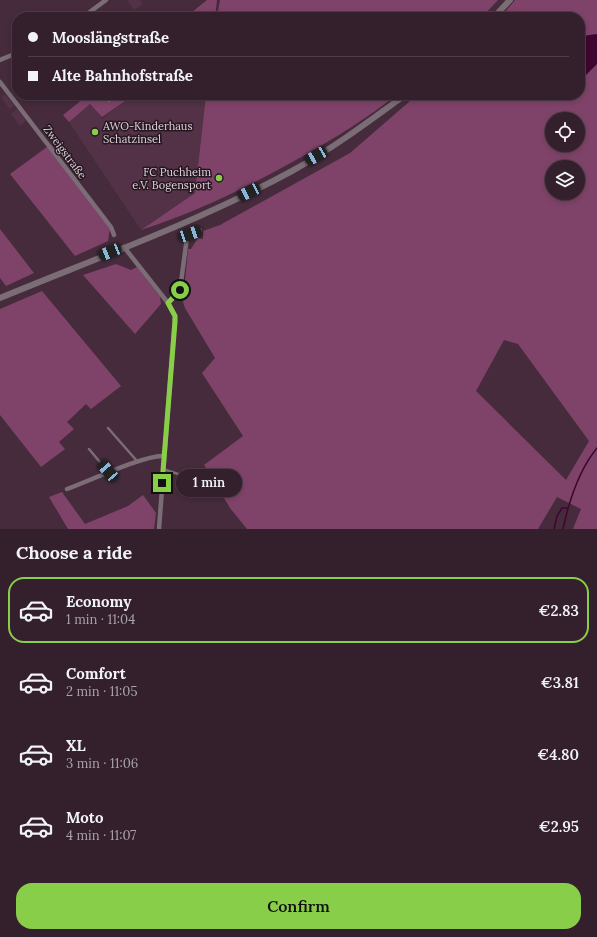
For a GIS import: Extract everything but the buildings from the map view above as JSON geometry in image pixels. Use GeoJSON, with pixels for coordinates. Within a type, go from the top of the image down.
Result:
{"type":"FeatureCollection","features":[{"type":"Feature","properties":{"kind":"street"},"geometry":{"type":"LineString","coordinates":[[90,12],[106,0]]}},
{"type":"Feature","properties":{"kind":"street"},"geometry":{"type":"LineString","coordinates":[[499,12],[510,0]]}},
{"type":"Feature","properties":{"kind":"street"},"geometry":{"type":"LineString","coordinates":[[0,60],[12,55]]}},
{"type":"Feature","properties":{"kind":"street","name":"Zweigstraße"},"geometry":{"type":"LineString","coordinates":[[0,82],[12,98]]}},
{"type":"Feature","properties":{"kind":"street","name":"Zweigstraße"},"geometry":{"type":"LineString","coordinates":[[14,100],[111,227],[114,235]]}},
{"type":"Feature","properties":{"kind":"street"},"geometry":{"type":"LineString","coordinates":[[0,298],[221,206],[292,171],[342,142],[398,100]]}},
{"type":"Feature","properties":{"kind":"street"},"geometry":{"type":"LineString","coordinates":[[168,303],[180,290],[187,237],[190,234],[200,230]]}},
{"type":"Feature","properties":{"kind":"street"},"geometry":{"type":"LineString","coordinates":[[124,247],[168,303],[175,316],[159,529]]}},
{"type":"Feature","properties":{"kind":"street"},"geometry":{"type":"LineString","coordinates":[[67,489],[137,462],[158,455],[164,456]]}},
{"type":"Feature","properties":{"kind":"lane"},"geometry":{"type":"LineString","coordinates":[[108,428],[137,462]]}},
{"type":"Feature","properties":{"kind":"lane"},"geometry":{"type":"LineString","coordinates":[[89,449],[109,473]]}},
{"type":"Feature","properties":{"kind":"lane"},"geometry":{"type":"LineString","coordinates":[[163,468],[178,474],[192,492]]}},
{"type":"Feature","properties":{"kind":"shaded area"},"geometry":{"type":"Polygon","coordinates":[[[127,0],[140,0],[143,4],[134,10],[127,0]]]}},
{"type":"Feature","properties":{"kind":"shaded area"},"geometry":{"type":"Polygon","coordinates":[[[207,0],[217,0],[216,12],[192,12],[207,0]]]}},
{"type":"Feature","properties":{"kind":"shaded area"},"geometry":{"type":"Polygon","coordinates":[[[220,0],[498,0],[487,12],[218,12],[220,0]]]}},
{"type":"Feature","properties":{"kind":"shaded area"},"geometry":{"type":"Polygon","coordinates":[[[515,0],[597,0],[597,529],[573,529],[581,509],[557,497],[538,529],[247,529],[230,508],[204,465],[243,436],[202,373],[215,358],[185,308],[183,302],[188,249],[191,249],[198,238],[203,239],[203,231],[220,225],[350,153],[411,100],[585,100],[585,12],[505,12],[515,0]],[[504,340],[476,391],[566,480],[589,441],[518,344],[504,340]]]}},
{"type":"Feature","properties":{"kind":"shaded area"},"geometry":{"type":"Polygon","coordinates":[[[597,34],[597,64],[585,76],[585,36],[597,34]]]}},
{"type":"Feature","properties":{"kind":"shaded area"},"geometry":{"type":"Polygon","coordinates":[[[5,94],[14,106],[10,109],[1,97],[5,94]]]}},
{"type":"Feature","properties":{"kind":"shaded area"},"geometry":{"type":"Polygon","coordinates":[[[82,100],[127,100],[102,117],[90,104],[69,122],[63,115],[82,100]]]}},
{"type":"Feature","properties":{"kind":"shaded area"},"geometry":{"type":"Polygon","coordinates":[[[127,100],[205,100],[195,193],[141,230],[69,122],[90,104],[103,119],[127,100]]]}},
{"type":"Feature","properties":{"kind":"shaded area"},"geometry":{"type":"Polygon","coordinates":[[[205,100],[390,100],[340,134],[265,177],[204,206],[163,223],[141,230],[195,193],[205,100]]]}},
{"type":"Feature","properties":{"kind":"shaded area"},"geometry":{"type":"Polygon","coordinates":[[[17,109],[26,121],[20,126],[11,114],[17,109]]]}},
{"type":"Feature","properties":{"kind":"shaded area"},"geometry":{"type":"Polygon","coordinates":[[[51,144],[110,228],[108,241],[75,256],[10,174],[51,144]]]}},
{"type":"Feature","properties":{"kind":"shaded area"},"geometry":{"type":"Polygon","coordinates":[[[0,229],[34,273],[6,286],[0,278],[0,229]]]}},
{"type":"Feature","properties":{"kind":"shaded area"},"geometry":{"type":"Polygon","coordinates":[[[116,264],[131,270],[137,267],[160,297],[161,304],[135,334],[83,275],[116,264]]]}},
{"type":"Feature","properties":{"kind":"shaded area"},"geometry":{"type":"Polygon","coordinates":[[[42,291],[121,386],[91,409],[86,404],[67,422],[74,429],[59,442],[65,449],[41,467],[0,415],[0,309],[42,291]]]}},
{"type":"Feature","properties":{"kind":"shaded area"},"geometry":{"type":"Polygon","coordinates":[[[62,492],[85,524],[128,506],[143,495],[156,513],[154,529],[68,529],[49,497],[62,492]]]}},
{"type":"Feature","properties":{"kind":"waterway"},"geometry":{"type":"LineString","coordinates":[[563,529],[568,508],[579,476],[597,448]]}},
{"type":"Feature","properties":{"kind":"waterway"},"geometry":{"type":"LineString","coordinates":[[554,529],[557,516],[562,508],[568,508]]}},
{"type":"Feature","properties":{"kind":"place","name":"AWO-Kinderhaus Schatzinsel"},"geometry":{"type":"Point","coordinates":[95,132]}},
{"type":"Feature","properties":{"kind":"place","name":"FC Puchheim e.V. Bogensport"},"geometry":{"type":"Point","coordinates":[219,178]}},
{"type":"Feature","properties":{"kind":"route"},"geometry":{"type":"LineString","coordinates":[[162,483],[175,322],[175,316],[168,303],[180,290]]}}]}
